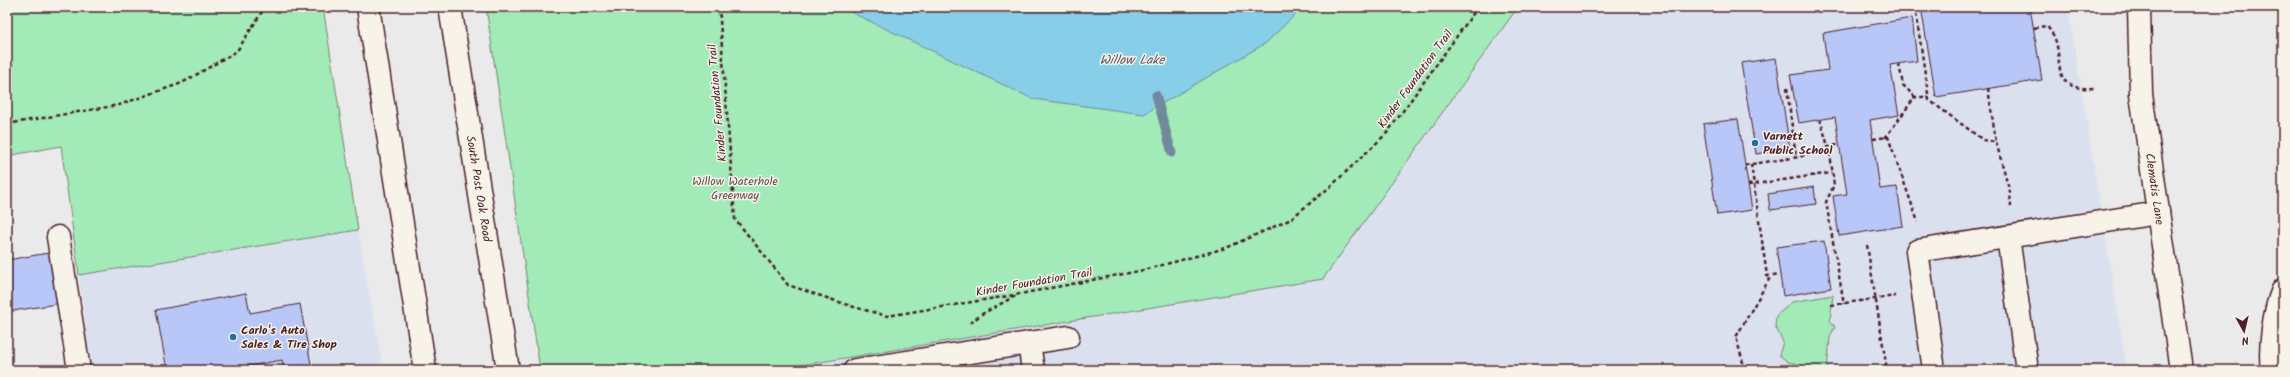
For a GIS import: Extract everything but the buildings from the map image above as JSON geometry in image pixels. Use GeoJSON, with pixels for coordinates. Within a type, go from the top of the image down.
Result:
{"type":"FeatureCollection","features":[{"type":"Feature","properties":{"kind":"main road"},"geometry":{"type":"LineString","coordinates":[[368,7],[425,370]]}},
{"type":"Feature","properties":{"kind":"main road","name":"South Post Oak Road"},"geometry":{"type":"LineString","coordinates":[[450,7],[508,370]]}},
{"type":"Feature","properties":{"kind":"main road","name":"Clematis Lane"},"geometry":{"type":"LineString","coordinates":[[2139,7],[2141,94],[2181,370]]}},
{"type":"Feature","properties":{"kind":"main road"},"geometry":{"type":"LineString","coordinates":[[1934,370],[1917,251],[2158,213]]}},
{"type":"Feature","properties":{"kind":"main road"},"geometry":{"type":"LineString","coordinates":[[58,237],[79,370]]}},
{"type":"Feature","properties":{"kind":"main road"},"geometry":{"type":"LineString","coordinates":[[2008,237],[2027,370]]}},
{"type":"Feature","properties":{"kind":"main road"},"geometry":{"type":"LineString","coordinates":[[2272,370],[2270,358],[2279,300],[2283,290]]}},
{"type":"Feature","properties":{"kind":"main road"},"geometry":{"type":"LineString","coordinates":[[855,370],[1068,337]]}},
{"type":"Feature","properties":{"kind":"main road"},"geometry":{"type":"LineString","coordinates":[[1029,343],[1033,370]]}},
{"type":"Feature","properties":{"kind":"path"},"geometry":{"type":"LineString","coordinates":[[7,124],[119,106],[182,83],[237,51],[265,7]]}},
{"type":"Feature","properties":{"kind":"path","name":"Kinder Foundation Trail"},"geometry":{"type":"LineString","coordinates":[[719,7],[735,219],[788,285],[854,308],[887,316],[1020,294],[1144,270],[1219,250],[1289,220],[1330,187],[1387,133],[1478,7]]}},
{"type":"Feature","properties":{"kind":"path"},"geometry":{"type":"LineString","coordinates":[[1915,7],[1929,100],[1983,140],[1996,142]]}},
{"type":"Feature","properties":{"kind":"path"},"geometry":{"type":"LineString","coordinates":[[2034,28],[2046,26],[2056,38],[2059,72],[2064,82],[2072,87],[2094,88]]}},
{"type":"Feature","properties":{"kind":"path"},"geometry":{"type":"LineString","coordinates":[[1899,64],[1903,85],[1915,97],[1928,97]]}},
{"type":"Feature","properties":{"kind":"path"},"geometry":{"type":"LineString","coordinates":[[1787,88],[1796,157]]}},
{"type":"Feature","properties":{"kind":"path"},"geometry":{"type":"LineString","coordinates":[[1988,88],[1996,142],[2010,192],[2011,208]]}},
{"type":"Feature","properties":{"kind":"path"},"geometry":{"type":"LineString","coordinates":[[1885,138],[1915,97]]}},
{"type":"Feature","properties":{"kind":"path"},"geometry":{"type":"LineString","coordinates":[[1820,119],[1828,147],[1834,185],[1826,202],[1844,304]]}},
{"type":"Feature","properties":{"kind":"path"},"geometry":{"type":"LineString","coordinates":[[1873,139],[1888,137],[1918,222],[1920,250]]}},
{"type":"Feature","properties":{"kind":"path"},"geometry":{"type":"LineString","coordinates":[[1745,165],[1796,157],[1839,144]]}},
{"type":"Feature","properties":{"kind":"path"},"geometry":{"type":"LineString","coordinates":[[1750,164],[1767,276],[1780,274]]}},
{"type":"Feature","properties":{"kind":"path"},"geometry":{"type":"LineString","coordinates":[[1748,185],[1832,173]]}},
{"type":"Feature","properties":{"kind":"path"},"geometry":{"type":"LineString","coordinates":[[1866,245],[1887,370]]}},
{"type":"Feature","properties":{"kind":"path"},"geometry":{"type":"LineString","coordinates":[[1745,370],[1736,337],[1771,276]]}},
{"type":"Feature","properties":{"kind":"path"},"geometry":{"type":"LineString","coordinates":[[1831,305],[1923,291]]}},
{"type":"Feature","properties":{"kind":"path"},"geometry":{"type":"LineString","coordinates":[[961,354],[961,339],[966,326],[982,314],[1020,294]]}},
{"type":"Feature","properties":{"kind":"shaded area","name":"Varnett Public School"},"geometry":{"type":"Polygon","coordinates":[[[1518,7],[2068,7],[2127,370],[772,370],[1323,279],[1518,7]]]}},
{"type":"Feature","properties":{"kind":"shaded area"},"geometry":{"type":"Polygon","coordinates":[[[358,230],[382,364],[336,370],[91,370],[79,275],[358,230]]]}},
{"type":"Feature","properties":{"kind":"green space"},"geometry":{"type":"Polygon","coordinates":[[[7,7],[323,7],[358,230],[79,275],[61,146],[7,156],[7,7]]]}},
{"type":"Feature","properties":{"kind":"green space","name":"Willow Waterhole Greenway"},"geometry":{"type":"Polygon","coordinates":[[[486,7],[1518,7],[1323,279],[772,370],[540,370],[486,7]]]}},
{"type":"Feature","properties":{"kind":"green space"},"geometry":{"type":"Polygon","coordinates":[[[1833,295],[1830,320],[1835,327],[1830,337],[1827,370],[1805,370],[1802,365],[1788,362],[1779,355],[1783,342],[1775,326],[1776,316],[1792,302],[1833,295]]]}},
{"type":"Feature","properties":{"kind":"water","name":"Willow Lake"},"geometry":{"type":"Polygon","coordinates":[[[840,7],[1303,7],[1266,43],[1144,114],[1033,99],[840,7]]]}},
{"type":"Feature","properties":{"kind":"waterway"},"geometry":{"type":"LineString","coordinates":[[1156,95],[1172,153]]}},
{"type":"Feature","properties":{"kind":"place","name":"Varnett Public School"},"geometry":{"type":"Point","coordinates":[1755,143]}},
{"type":"Feature","properties":{"kind":"place","name":"Carlo's Auto Sales & Tire Shop"},"geometry":{"type":"Point","coordinates":[233,337]}}]}
